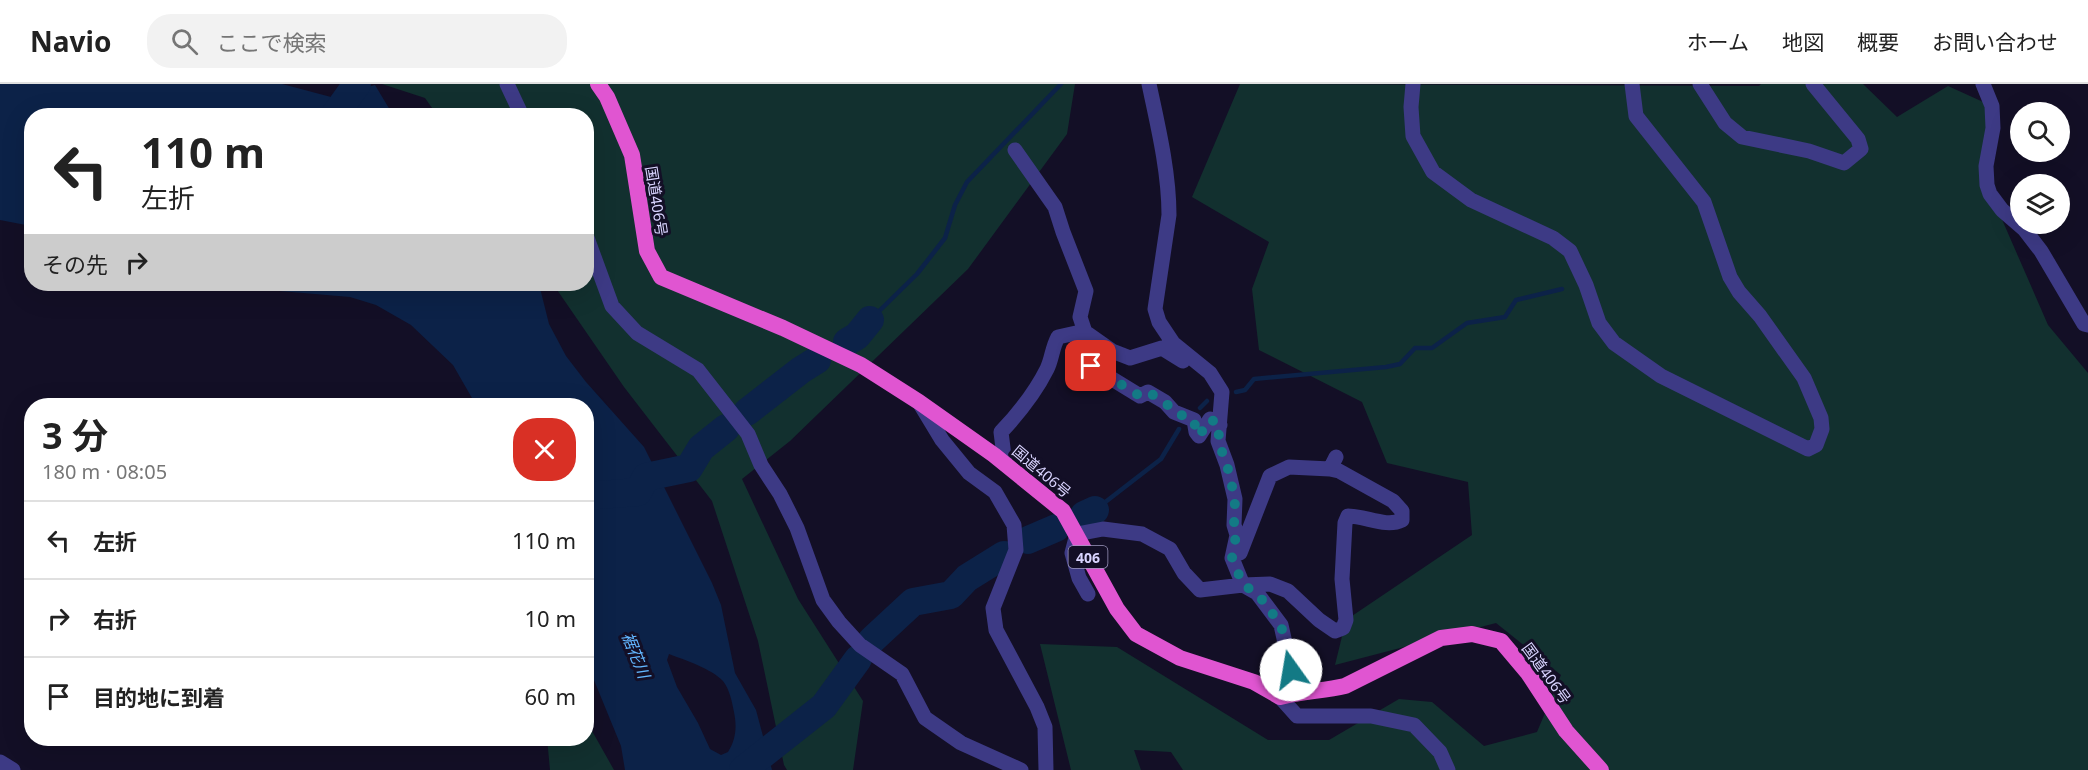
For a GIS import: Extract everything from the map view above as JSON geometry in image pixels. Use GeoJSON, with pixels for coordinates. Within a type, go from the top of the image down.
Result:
{"type":"FeatureCollection","features":[{"type":"Feature","properties":{"kind":"highway","name":"国道406号"},"geometry":{"type":"LineString","coordinates":[[598,84],[607,97],[632,155],[646,251],[661,277],[783,328],[861,365],[919,402],[1005,464],[1063,511],[1117,609],[1136,634],[1180,658],[1288,694],[1345,686],[1442,638],[1472,634],[1501,641],[1528,673],[1566,731],[1601,770]]}},
{"type":"Feature","properties":{"kind":"street"},"geometry":{"type":"LineString","coordinates":[[507,84],[518,108]]}},
{"type":"Feature","properties":{"kind":"street"},"geometry":{"type":"LineString","coordinates":[[1149,84],[1169,200],[1169,215],[1155,309],[1173,343],[1210,373],[1222,392],[1218,441],[1227,465],[1235,499],[1236,535],[1232,558],[1243,585],[1257,593],[1281,625],[1288,694],[1297,716],[1371,716],[1414,725],[1440,752],[1448,770]]}},
{"type":"Feature","properties":{"kind":"street"},"geometry":{"type":"LineString","coordinates":[[1413,84],[1411,107],[1413,136],[1433,172],[1471,201],[1553,238],[1570,251],[1587,285],[1599,323],[1614,343],[1661,376],[1808,450],[1816,445],[1822,429],[1821,418],[1804,378],[1730,277],[1704,202],[1636,116],[1632,84]]}},
{"type":"Feature","properties":{"kind":"street"},"geometry":{"type":"LineString","coordinates":[[1700,84],[1725,123],[1742,137],[1809,151],[1844,162],[1861,149],[1858,139],[1813,84]]}},
{"type":"Feature","properties":{"kind":"street"},"geometry":{"type":"LineString","coordinates":[[1983,84],[1992,106],[1994,128],[1986,166],[1990,194],[2002,210],[2024,229],[2041,251],[2084,324],[2088,325]]}},
{"type":"Feature","properties":{"kind":"street"},"geometry":{"type":"LineString","coordinates":[[1015,150],[1055,207],[1086,291],[1080,317],[1085,332],[1112,351],[1130,358],[1161,348],[1184,362],[1197,362]]}},
{"type":"Feature","properties":{"kind":"street"},"geometry":{"type":"LineString","coordinates":[[594,257],[612,306],[637,333],[698,370],[748,434],[761,465],[780,494],[797,528],[823,600],[840,622],[860,645],[902,674],[925,718],[961,743],[1021,770]]}},
{"type":"Feature","properties":{"kind":"street"},"geometry":{"type":"LineString","coordinates":[[1005,464],[1001,432],[1027,404],[1048,367],[1053,345],[1058,337],[1077,333],[1094,338]]}},
{"type":"Feature","properties":{"kind":"street"},"geometry":{"type":"LineString","coordinates":[[1094,338],[1091,366],[1140,396],[1148,392],[1165,402],[1174,412],[1194,420],[1199,436],[1210,419],[1220,425]]}},
{"type":"Feature","properties":{"kind":"street"},"geometry":{"type":"LineString","coordinates":[[919,402],[942,440],[969,473],[995,492],[1014,525],[1016,550],[993,608],[996,630],[1037,707],[1045,727],[1046,770]]}},
{"type":"Feature","properties":{"kind":"street"},"geometry":{"type":"LineString","coordinates":[[1088,594],[1079,578],[1072,553],[1077,534],[1103,529],[1142,534],[1170,549],[1184,573],[1200,590],[1270,584],[1288,591],[1319,620],[1335,631],[1343,628],[1346,620],[1342,579],[1345,523],[1348,516],[1394,524],[1402,520],[1402,511],[1393,501],[1339,471],[1333,463],[1289,468],[1270,476],[1235,566]]}},
{"type":"Feature","properties":{"kind":"street"},"geometry":{"type":"LineString","coordinates":[[0,762],[13,770]]}},
{"type":"Feature","properties":{"kind":"green space"},"geometry":{"type":"Polygon","coordinates":[[[382,84],[1075,84],[1067,134],[968,269],[790,441],[742,479],[798,599],[863,701],[853,770],[787,770],[784,765],[758,641],[712,501],[624,387],[558,291],[594,291],[594,108],[432,108],[425,98],[382,84]]]}},
{"type":"Feature","properties":{"kind":"green space"},"geometry":{"type":"Polygon","coordinates":[[[1240,84],[1759,86],[1761,84],[1863,84],[1897,117],[1948,86],[1992,106],[1987,185],[2048,325],[2088,373],[2088,770],[1183,770],[1171,752],[1134,750],[1141,770],[1071,770],[1040,644],[1117,647],[1268,740],[1329,740],[1399,699],[1432,702],[1484,746],[1537,732],[1561,675],[1496,623],[1335,665],[1346,620],[1472,535],[1468,482],[1387,463],[1362,402],[1259,350],[1252,289],[1269,242],[1192,197],[1240,84]]]}},
{"type":"Feature","properties":{"kind":"green space"},"geometry":{"type":"Polygon","coordinates":[[[594,734],[614,770],[550,770],[548,746],[594,746],[594,734]]]}},
{"type":"Feature","properties":{"kind":"water"},"geometry":{"type":"Polygon","coordinates":[[[0,84],[282,84],[331,97],[375,85],[389,108],[24,108],[24,225],[0,220],[0,84]]]}},
{"type":"Feature","properties":{"kind":"water","name":"裾花川"},"geometry":{"type":"Polygon","coordinates":[[[280,291],[541,291],[549,324],[566,356],[644,447],[712,583],[721,605],[735,673],[756,710],[772,770],[625,770],[621,746],[594,680],[594,398],[472,398],[453,365],[411,325],[376,305],[350,297],[280,291]],[[669,654],[667,660],[677,687],[710,749],[721,755],[728,752],[735,733],[729,692],[723,681],[698,665],[669,654]]]}},
{"type":"Feature","properties":{"kind":"waterway"},"geometry":{"type":"LineString","coordinates":[[340,108],[357,84]]}},
{"type":"Feature","properties":{"kind":"waterway"},"geometry":{"type":"LineString","coordinates":[[870,320],[917,274],[945,238],[955,205],[967,182],[1061,84]]}},
{"type":"Feature","properties":{"kind":"waterway"},"geometry":{"type":"LineString","coordinates":[[1236,392],[1245,390],[1254,379],[1400,364],[1415,348],[1432,348],[1467,323],[1505,317],[1516,300],[1562,289]]}},
{"type":"Feature","properties":{"kind":"waterway"},"geometry":{"type":"LineString","coordinates":[[847,342],[857,336],[870,320]]}},
{"type":"Feature","properties":{"kind":"waterway"},"geometry":{"type":"LineString","coordinates":[[747,412],[817,360]]}},
{"type":"Feature","properties":{"kind":"waterway"},"geometry":{"type":"LineString","coordinates":[[1200,408],[1207,401]]}},
{"type":"Feature","properties":{"kind":"waterway"},"geometry":{"type":"LineString","coordinates":[[594,495],[638,492],[646,477],[689,468],[701,448],[726,428]]}},
{"type":"Feature","properties":{"kind":"waterway"},"geometry":{"type":"LineString","coordinates":[[1095,510],[1161,459],[1179,429]]}},
{"type":"Feature","properties":{"kind":"waterway"},"geometry":{"type":"LineString","coordinates":[[1084,515],[1095,510]]}},
{"type":"Feature","properties":{"kind":"waterway"},"geometry":{"type":"LineString","coordinates":[[1028,540],[1056,528]]}},
{"type":"Feature","properties":{"kind":"waterway"},"geometry":{"type":"LineString","coordinates":[[872,640],[913,602],[951,595],[967,578],[1004,555]]}},
{"type":"Feature","properties":{"kind":"waterway"},"geometry":{"type":"LineString","coordinates":[[743,770],[824,706],[858,659]]}},
{"type":"Feature","properties":{"kind":"route"},"geometry":{"type":"LineString","coordinates":[[1091,366],[1140,396],[1148,392],[1165,402],[1174,412],[1194,420],[1199,436],[1210,419],[1220,425],[1218,441],[1227,465],[1235,499],[1236,535],[1232,558],[1243,585],[1257,593],[1281,625],[1291,670]]}}]}
